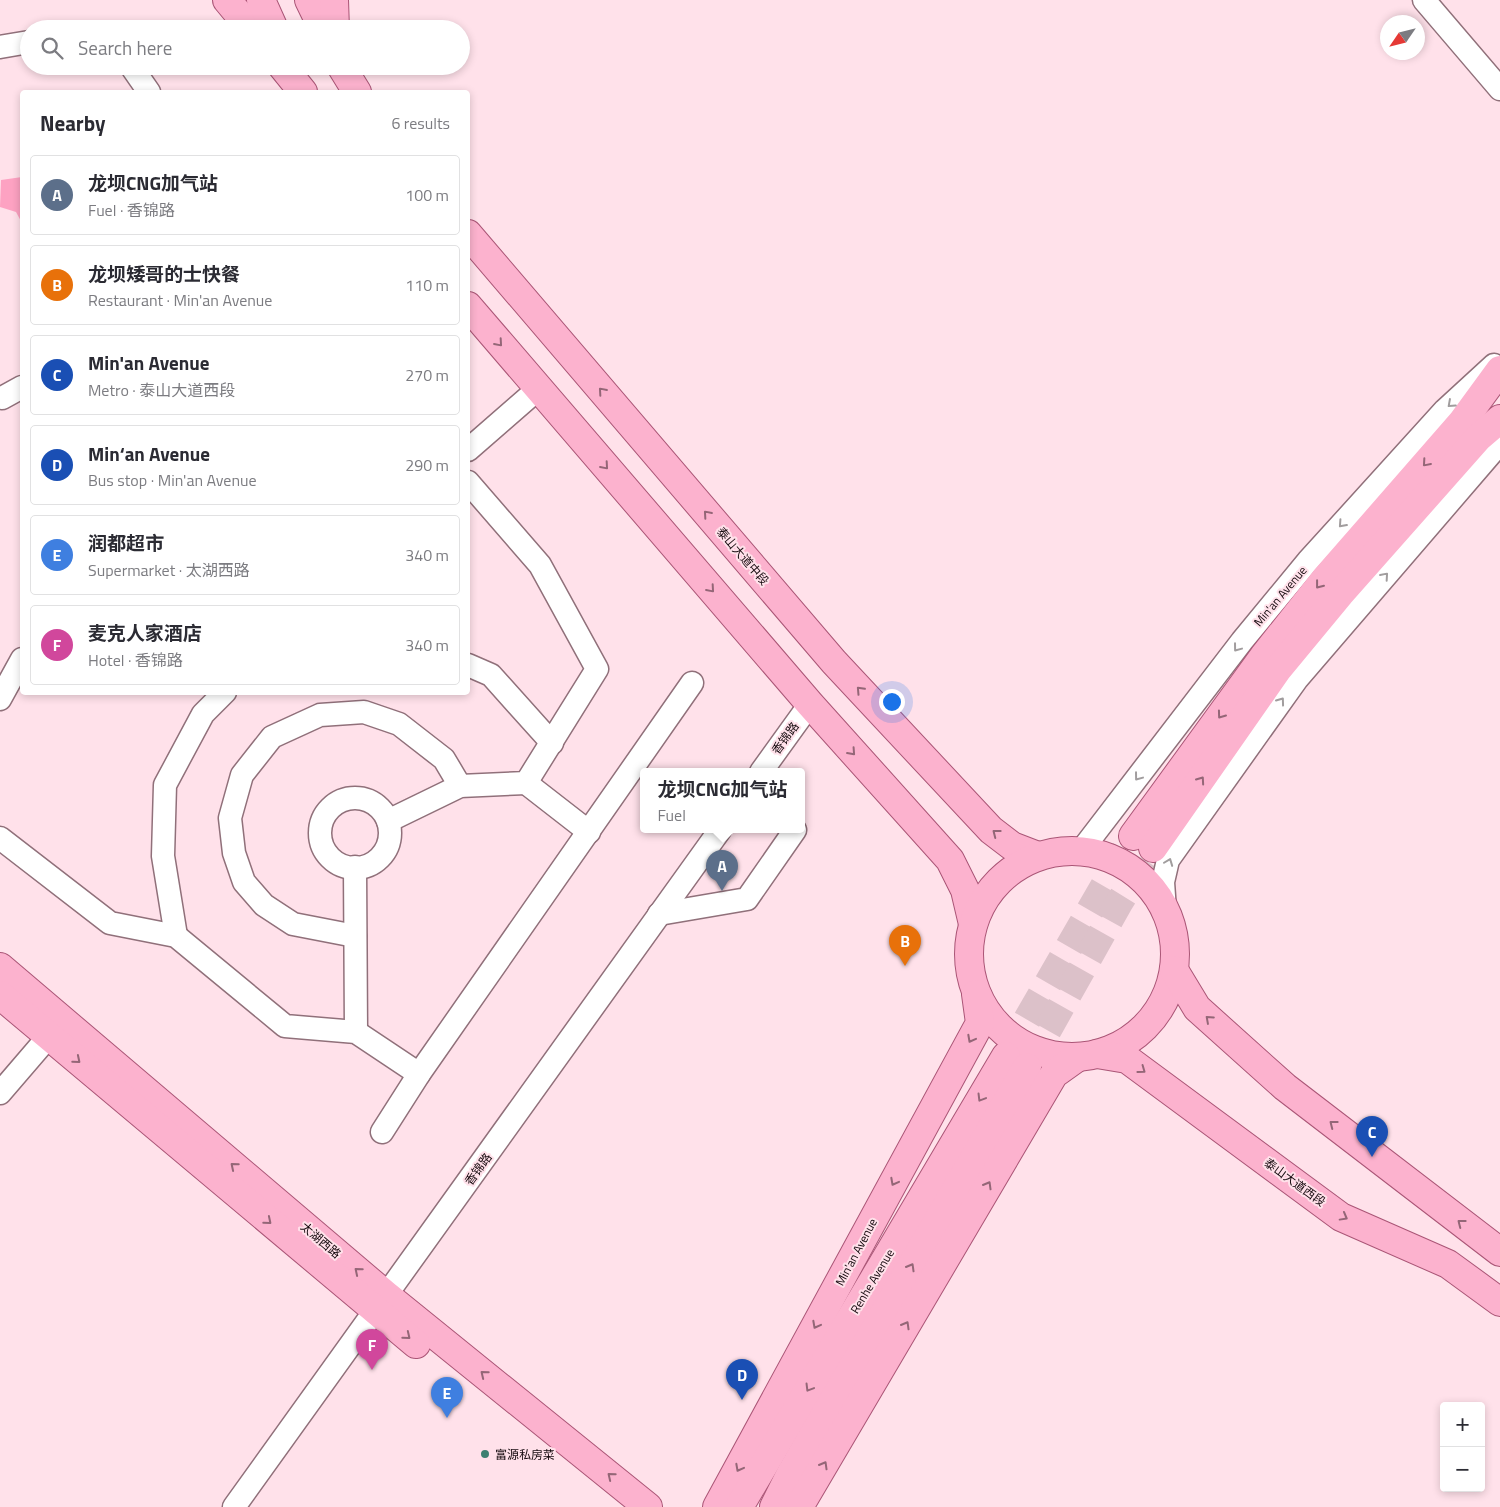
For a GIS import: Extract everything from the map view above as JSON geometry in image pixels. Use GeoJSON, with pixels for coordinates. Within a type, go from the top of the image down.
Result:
{"type":"FeatureCollection","features":[{"type":"Feature","properties":{"kind":"main road"},"geometry":{"type":"LineString","coordinates":[[226,0],[244,20]]}},
{"type":"Feature","properties":{"kind":"main road"},"geometry":{"type":"LineString","coordinates":[[261,0],[270,20]]}},
{"type":"Feature","properties":{"kind":"main road"},"geometry":{"type":"LineString","coordinates":[[309,0],[319,20]]}},
{"type":"Feature","properties":{"kind":"main road"},"geometry":{"type":"LineString","coordinates":[[334,0],[335,20]]}},
{"type":"Feature","properties":{"kind":"main road"},"geometry":{"type":"LineString","coordinates":[[289,75],[301,90]]}},
{"type":"Feature","properties":{"kind":"main road"},"geometry":{"type":"LineString","coordinates":[[295,75],[302,90]]}},
{"type":"Feature","properties":{"kind":"main road","name":"泰山大道中段"},"geometry":{"type":"LineString","coordinates":[[470,236],[834,662],[991,830],[1012,846],[1038,856]]}},
{"type":"Feature","properties":{"kind":"main road"},"geometry":{"type":"LineString","coordinates":[[470,308],[810,704],[950,860],[964,890],[973,924]]}},
{"type":"Feature","properties":{"kind":"main road","name":"Min'an Avenue"},"geometry":{"type":"LineString","coordinates":[[1500,370],[1462,422],[1325,579],[1264,656],[1143,842],[1278,669],[1340,594],[1478,438],[1500,418]]}},
{"type":"Feature","properties":{"kind":"main road"},"geometry":{"type":"LineString","coordinates":[[799,1507],[1054,1074],[1086,1057],[1117,1047],[1145,1027],[1165,999],[1174,970],[1174,939],[1165,910],[1154,892],[1140,876],[1122,863],[1102,855],[1081,851],[1059,851],[1038,856],[1018,865],[1002,877],[988,893],[973,924],[968,959],[976,993]]}},
{"type":"Feature","properties":{"kind":"main road","name":"太湖西路"},"geometry":{"type":"LineString","coordinates":[[0,967],[381,1304],[619,1507]]}},
{"type":"Feature","properties":{"kind":"main road"},"geometry":{"type":"LineString","coordinates":[[1174,970],[1197,1008],[1285,1087],[1500,1252]]}},
{"type":"Feature","properties":{"kind":"main road","name":"Min'an Avenue"},"geometry":{"type":"LineString","coordinates":[[717,1507],[980,1023],[976,993]]}},
{"type":"Feature","properties":{"kind":"main road","name":"泰山大道西段"},"geometry":{"type":"LineString","coordinates":[[976,993],[995,1022],[1012,1038],[1031,1049],[1053,1056],[1127,1059],[1342,1217],[1448,1264],[1500,1302]]}},
{"type":"Feature","properties":{"kind":"main road","name":"太湖西路"},"geometry":{"type":"LineString","coordinates":[[0,995],[381,1304],[648,1507]]}},
{"type":"Feature","properties":{"kind":"main road","name":"Renhe Avenue"},"geometry":{"type":"LineString","coordinates":[[739,1507],[1017,1062],[774,1507]]}},
{"type":"Feature","properties":{"kind":"street"},"geometry":{"type":"LineString","coordinates":[[1424,0],[1500,89]]}},
{"type":"Feature","properties":{"kind":"street"},"geometry":{"type":"LineString","coordinates":[[0,46],[20,43]]}},
{"type":"Feature","properties":{"kind":"street"},"geometry":{"type":"LineString","coordinates":[[137,75],[148,90]]}},
{"type":"Feature","properties":{"kind":"street","name":"Min'an Avenue"},"geometry":{"type":"LineString","coordinates":[[1081,851],[1242,641],[1308,561],[1445,410],[1500,359]]}},
{"type":"Feature","properties":{"kind":"street"},"geometry":{"type":"LineString","coordinates":[[1,399],[20,388]]}},
{"type":"Feature","properties":{"kind":"street"},"geometry":{"type":"LineString","coordinates":[[470,448],[538,389]]}},
{"type":"Feature","properties":{"kind":"street"},"geometry":{"type":"LineString","coordinates":[[1165,910],[1163,882],[1168,860],[1297,678],[1500,444]]}},
{"type":"Feature","properties":{"kind":"street"},"geometry":{"type":"LineString","coordinates":[[470,484],[540,565],[597,669],[526,783]]}},
{"type":"Feature","properties":{"kind":"street"},"geometry":{"type":"LineString","coordinates":[[0,700],[20,663]]}},
{"type":"Feature","properties":{"kind":"street"},"geometry":{"type":"LineString","coordinates":[[470,666],[491,675],[552,743]]}},
{"type":"Feature","properties":{"kind":"street"},"geometry":{"type":"LineString","coordinates":[[382,1132],[419,1074],[692,683]]}},
{"type":"Feature","properties":{"kind":"street"},"geometry":{"type":"LineString","coordinates":[[176,936],[163,856],[165,785],[203,714],[222,695]]}},
{"type":"Feature","properties":{"kind":"street","name":"香锦路"},"geometry":{"type":"LineString","coordinates":[[764,768],[810,704]]}},
{"type":"Feature","properties":{"kind":"street"},"geometry":{"type":"LineString","coordinates":[[355,936],[292,924],[264,905],[244,882],[234,853],[230,818],[242,775],[272,737],[320,715],[364,712],[399,724],[444,759],[460,786]]}},
{"type":"Feature","properties":{"kind":"street"},"geometry":{"type":"LineString","coordinates":[[388,821],[460,786],[526,783],[589,832]]}},
{"type":"Feature","properties":{"kind":"street"},"geometry":{"type":"LineString","coordinates":[[364,799],[383,811],[388,821],[389,843],[384,853],[366,866],[356,868],[340,864],[328,854],[320,834],[326,813],[343,800],[364,799]]}},
{"type":"Feature","properties":{"kind":"street","name":"香锦路"},"geometry":{"type":"LineString","coordinates":[[234,1507],[718,833]]}},
{"type":"Feature","properties":{"kind":"street"},"geometry":{"type":"LineString","coordinates":[[660,914],[747,899],[793,833]]}},
{"type":"Feature","properties":{"kind":"street"},"geometry":{"type":"LineString","coordinates":[[0,838],[110,923],[176,936],[286,1026],[356,1032],[419,1074]]}},
{"type":"Feature","properties":{"kind":"street"},"geometry":{"type":"LineString","coordinates":[[356,868],[356,1032]]}},
{"type":"Feature","properties":{"kind":"street"},"geometry":{"type":"LineString","coordinates":[[0,1093],[49,1036]]}},
{"type":"Feature","properties":{"kind":"shaded area"},"geometry":{"type":"Polygon","coordinates":[[[20,177],[20,219],[16,212],[0,207],[1,180],[20,177]]]}},
{"type":"Feature","properties":{"kind":"tunnel"},"geometry":{"type":"LineString","coordinates":[[1006,1056],[1133,836]]}},
{"type":"Feature","properties":{"kind":"tunnel"},"geometry":{"type":"LineString","coordinates":[[1027,1067],[1119,903],[1153,848]]}},
{"type":"Feature","properties":{"kind":"place","name":"龙坝CNG加气站"},"geometry":{"type":"Point","coordinates":[722,891]}},
{"type":"Feature","properties":{"kind":"place","name":"龙坝矮哥的士快餐"},"geometry":{"type":"Point","coordinates":[905,966]}},
{"type":"Feature","properties":{"kind":"place","name":"Min'an Avenue"},"geometry":{"type":"Point","coordinates":[1372,1157]}},
{"type":"Feature","properties":{"kind":"place","name":"麦克人家酒店"},"geometry":{"type":"Point","coordinates":[372,1370]}},
{"type":"Feature","properties":{"kind":"place","name":"Min‘an Avenue"},"geometry":{"type":"Point","coordinates":[742,1400]}},
{"type":"Feature","properties":{"kind":"place","name":"润都超市"},"geometry":{"type":"Point","coordinates":[447,1418]}},
{"type":"Feature","properties":{"kind":"place","name":"富源私房菜"},"geometry":{"type":"Point","coordinates":[485,1454]}}]}
